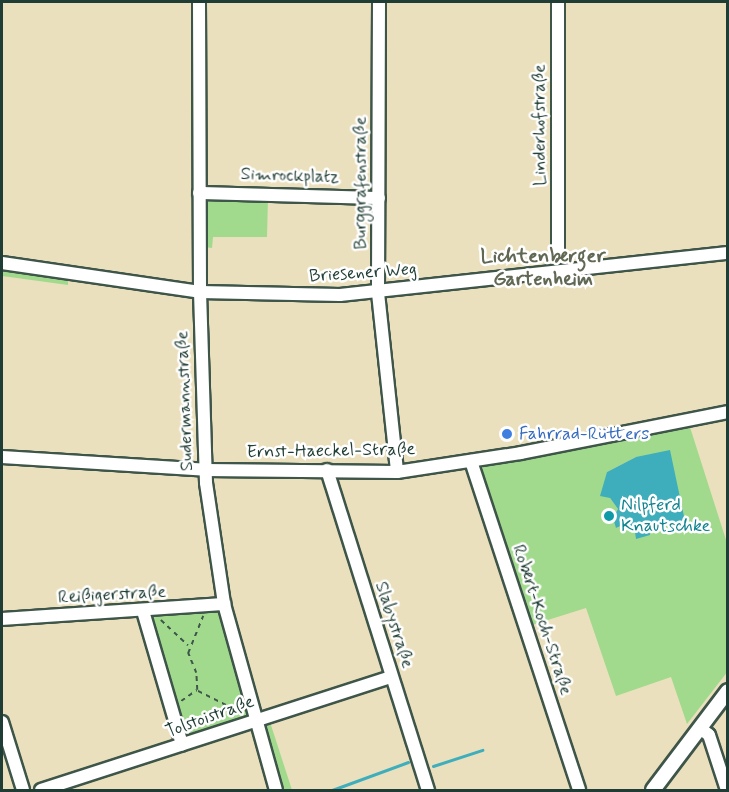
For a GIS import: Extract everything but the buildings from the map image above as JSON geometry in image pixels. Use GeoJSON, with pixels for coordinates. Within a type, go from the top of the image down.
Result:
{"type":"FeatureCollection","features":[{"type":"Feature","properties":{"kind":"street","name":"Sudermannstraße"},"geometry":{"type":"LineString","coordinates":[[199,2],[200,292],[206,470],[224,604],[253,720],[276,790]]}},
{"type":"Feature","properties":{"kind":"street","name":"Burggrafenstraße"},"geometry":{"type":"LineString","coordinates":[[379,2],[378,293],[397,472]]}},
{"type":"Feature","properties":{"kind":"street","name":"Linderhofstraße"},"geometry":{"type":"LineString","coordinates":[[558,2],[558,249]]}},
{"type":"Feature","properties":{"kind":"street","name":"Simrockplatz"},"geometry":{"type":"LineString","coordinates":[[199,193],[379,198]]}},
{"type":"Feature","properties":{"kind":"street","name":"Briesener Weg"},"geometry":{"type":"LineString","coordinates":[[2,263],[200,292],[378,293],[728,253]]}},
{"type":"Feature","properties":{"kind":"street","name":"Ernst-Haeckel-Straße"},"geometry":{"type":"LineString","coordinates":[[2,457],[206,470],[397,472],[471,461],[728,412]]}},
{"type":"Feature","properties":{"kind":"street","name":"Robert-Koch-Straße"},"geometry":{"type":"LineString","coordinates":[[471,461],[579,790]]}},
{"type":"Feature","properties":{"kind":"street","name":"Slabystraße"},"geometry":{"type":"LineString","coordinates":[[327,470],[428,790]]}},
{"type":"Feature","properties":{"kind":"street","name":"Reißigerstraße"},"geometry":{"type":"LineString","coordinates":[[2,619],[224,604]]}},
{"type":"Feature","properties":{"kind":"street"},"geometry":{"type":"LineString","coordinates":[[143,611],[182,744]]}},
{"type":"Feature","properties":{"kind":"street","name":"Tolstoistraße"},"geometry":{"type":"LineString","coordinates":[[41,790],[391,676]]}},
{"type":"Feature","properties":{"kind":"street"},"geometry":{"type":"LineString","coordinates":[[653,790],[728,691]]}},
{"type":"Feature","properties":{"kind":"street"},"geometry":{"type":"LineString","coordinates":[[2,722],[23,790]]}},
{"type":"Feature","properties":{"kind":"street"},"geometry":{"type":"LineString","coordinates":[[700,728],[709,735],[727,790]]}},
{"type":"Feature","properties":{"kind":"path"},"geometry":{"type":"LineString","coordinates":[[197,690],[189,645],[205,607]]}},
{"type":"Feature","properties":{"kind":"path"},"geometry":{"type":"LineString","coordinates":[[158,610],[159,619],[189,645]]}},
{"type":"Feature","properties":{"kind":"path"},"geometry":{"type":"LineString","coordinates":[[197,690],[253,720]]}},
{"type":"Feature","properties":{"kind":"path"},"geometry":{"type":"LineString","coordinates":[[169,704],[187,700],[197,690]]}},
{"type":"Feature","properties":{"kind":"green space"},"geometry":{"type":"Polygon","coordinates":[[[204,197],[268,198],[267,237],[213,237],[212,248],[204,247],[204,197]]]}},
{"type":"Feature","properties":{"kind":"green space"},"geometry":{"type":"Polygon","coordinates":[[[2,268],[68,277],[68,285],[2,276],[2,268]]]}},
{"type":"Feature","properties":{"kind":"green space"},"geometry":{"type":"Polygon","coordinates":[[[689,424],[727,543],[728,671],[687,724],[671,677],[616,696],[586,608],[532,625],[481,473],[484,464],[689,424]],[[636,457],[607,472],[610,498],[618,509],[616,528],[623,525],[635,532],[636,457]]]}},
{"type":"Feature","properties":{"kind":"green space"},"geometry":{"type":"Polygon","coordinates":[[[214,610],[221,615],[247,717],[183,739],[146,617],[214,610]]]}},
{"type":"Feature","properties":{"kind":"green space"},"geometry":{"type":"Polygon","coordinates":[[[270,722],[292,790],[281,790],[260,726],[270,722]]]}},
{"type":"Feature","properties":{"kind":"water"},"geometry":{"type":"Polygon","coordinates":[[[670,450],[685,521],[649,528],[650,535],[636,539],[635,532],[623,525],[616,528],[613,518],[618,509],[610,498],[600,496],[607,472],[636,457],[670,450]]]}},
{"type":"Feature","properties":{"kind":"waterway"},"geometry":{"type":"LineString","coordinates":[[433,766],[482,750]]}},
{"type":"Feature","properties":{"kind":"waterway"},"geometry":{"type":"LineString","coordinates":[[332,790],[408,762]]}},
{"type":"Feature","properties":{"kind":"place","name":"Fahrrad-Rütters"},"geometry":{"type":"Point","coordinates":[507,434]}},
{"type":"Feature","properties":{"kind":"place","name":"Nilpferd Knautschke"},"geometry":{"type":"Point","coordinates":[609,516]}},
{"type":"Feature","properties":{"kind":"district","name":"Lichtenberger Gartenheim"},"geometry":{"type":"Point","coordinates":[543,268]}}]}
